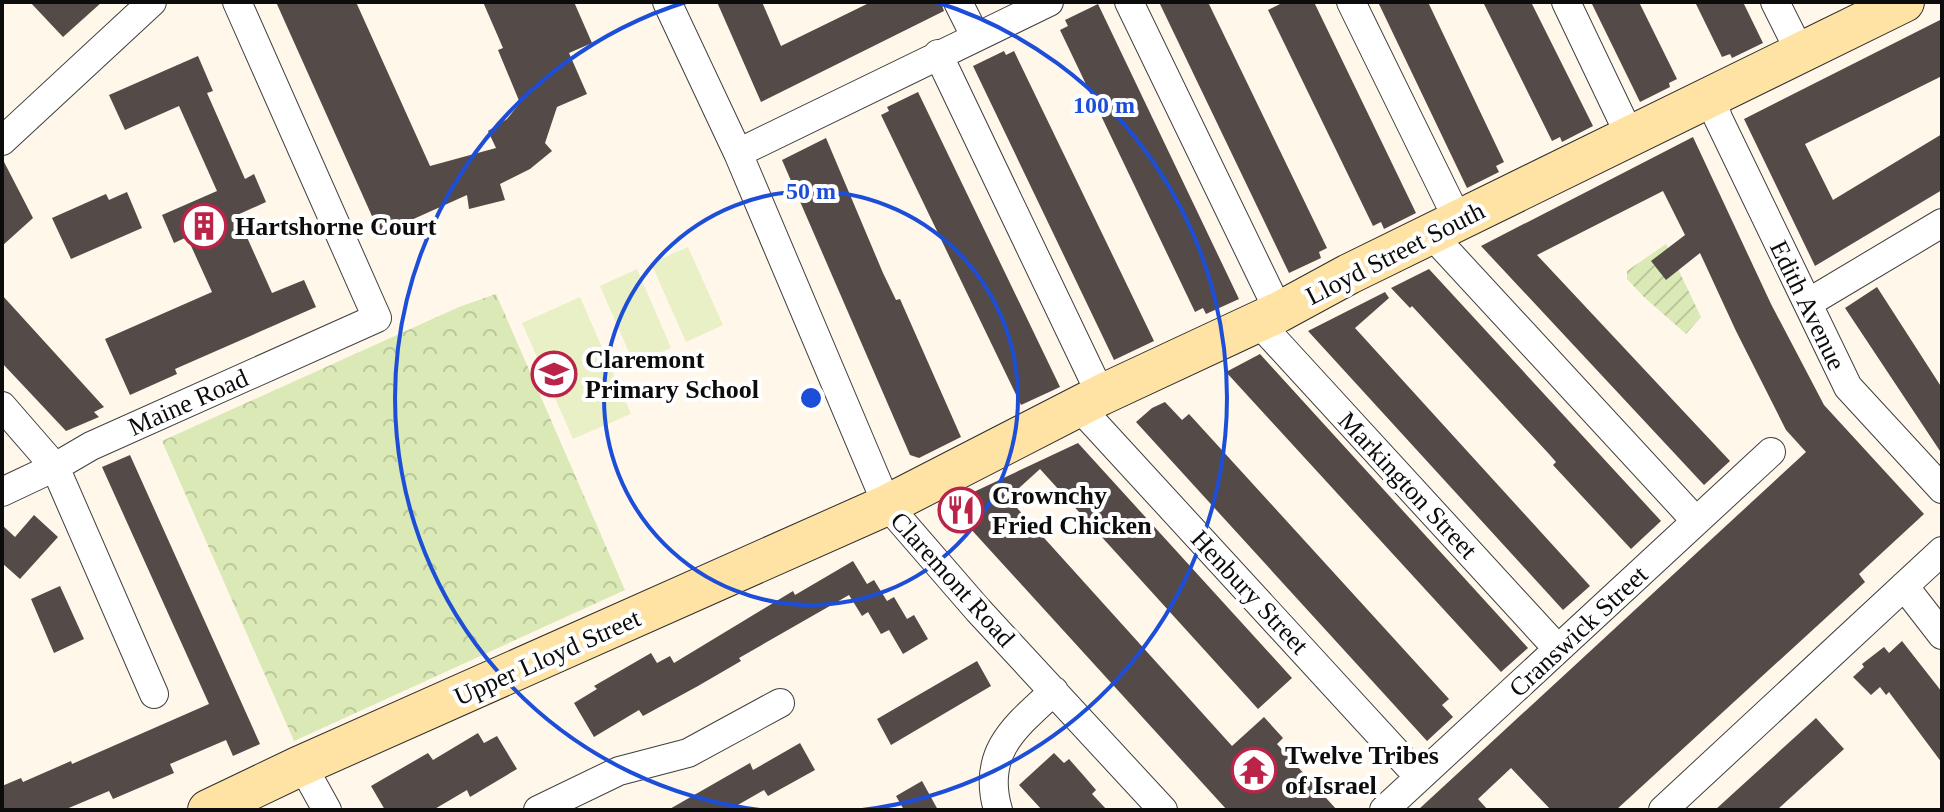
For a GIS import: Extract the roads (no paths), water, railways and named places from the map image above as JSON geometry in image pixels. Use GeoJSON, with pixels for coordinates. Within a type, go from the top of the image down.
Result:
{"type":"FeatureCollection","features":[{"type":"Feature","properties":{"kind":"street","name":"Maine Road"},"geometry":{"type":"LineString","coordinates":[[2,492],[91,446],[377,318],[237,2]]}},
{"type":"Feature","properties":{"kind":"street","name":"Claremont Road"},"geometry":{"type":"LineString","coordinates":[[667,2],[738,153],[887,505],[978,610],[1163,810]]}},
{"type":"Feature","properties":{"kind":"street"},"geometry":{"type":"LineString","coordinates":[[958,2],[975,36]]}},
{"type":"Feature","properties":{"kind":"street"},"geometry":{"type":"LineString","coordinates":[[738,153],[1049,2]]}},
{"type":"Feature","properties":{"kind":"street","name":"Markington Street"},"geometry":{"type":"LineString","coordinates":[[1129,2],[1268,317],[1558,649]]}},
{"type":"Feature","properties":{"kind":"street"},"geometry":{"type":"LineString","coordinates":[[1351,2],[1445,227],[1696,521]]}},
{"type":"Feature","properties":{"kind":"street"},"geometry":{"type":"LineString","coordinates":[[1566,2],[1630,136]]}},
{"type":"Feature","properties":{"kind":"street"},"geometry":{"type":"LineString","coordinates":[[1775,2],[1800,52]]}},
{"type":"Feature","properties":{"kind":"street","name":"Lloyd Street South"},"geometry":{"type":"LineString","coordinates":[[887,505],[995,447],[1268,317],[1349,274],[1904,2]]}},
{"type":"Feature","properties":{"kind":"street"},"geometry":{"type":"LineString","coordinates":[[2,141],[138,6]]}},
{"type":"Feature","properties":{"kind":"street","name":"Henbury Street"},"geometry":{"type":"LineString","coordinates":[[938,54],[1090,402],[1419,777]]}},
{"type":"Feature","properties":{"kind":"street","name":"Edith Avenue"},"geometry":{"type":"LineString","coordinates":[[1711,96],[1718,118],[1848,387],[1942,489]]}},
{"type":"Feature","properties":{"kind":"street"},"geometry":{"type":"LineString","coordinates":[[1808,303],[1942,223]]}},
{"type":"Feature","properties":{"kind":"street"},"geometry":{"type":"LineString","coordinates":[[2,406],[55,467],[154,694]]}},
{"type":"Feature","properties":{"kind":"street","name":"Cranswick Street"},"geometry":{"type":"LineString","coordinates":[[1384,810],[1771,452]]}},
{"type":"Feature","properties":{"kind":"street","name":"Upper Lloyd Street"},"geometry":{"type":"LineString","coordinates":[[208,810],[302,765],[887,505]]}},
{"type":"Feature","properties":{"kind":"street"},"geometry":{"type":"LineString","coordinates":[[1663,810],[1942,551]]}},
{"type":"Feature","properties":{"kind":"street"},"geometry":{"type":"LineString","coordinates":[[1904,586],[1942,635]]}},
{"type":"Feature","properties":{"kind":"street"},"geometry":{"type":"LineString","coordinates":[[998,810],[993,781],[998,751],[1008,735],[1054,691]]}},
{"type":"Feature","properties":{"kind":"street"},"geometry":{"type":"LineString","coordinates":[[538,810],[619,771],[688,753],[780,703]]}},
{"type":"Feature","properties":{"kind":"street"},"geometry":{"type":"LineString","coordinates":[[302,765],[327,810]]}},
{"type":"Feature","properties":{"kind":"place","name":"Hartshorne Court"},"geometry":{"type":"Point","coordinates":[204,226]}},
{"type":"Feature","properties":{"kind":"place","name":"Claremont Primary School"},"geometry":{"type":"Point","coordinates":[554,374]}},
{"type":"Feature","properties":{"kind":"place","name":"Crownchy Fried Chicken"},"geometry":{"type":"Point","coordinates":[961,510]}},
{"type":"Feature","properties":{"kind":"place","name":"Twelve Tribes of Israel"},"geometry":{"type":"Point","coordinates":[1254,770]}}]}
